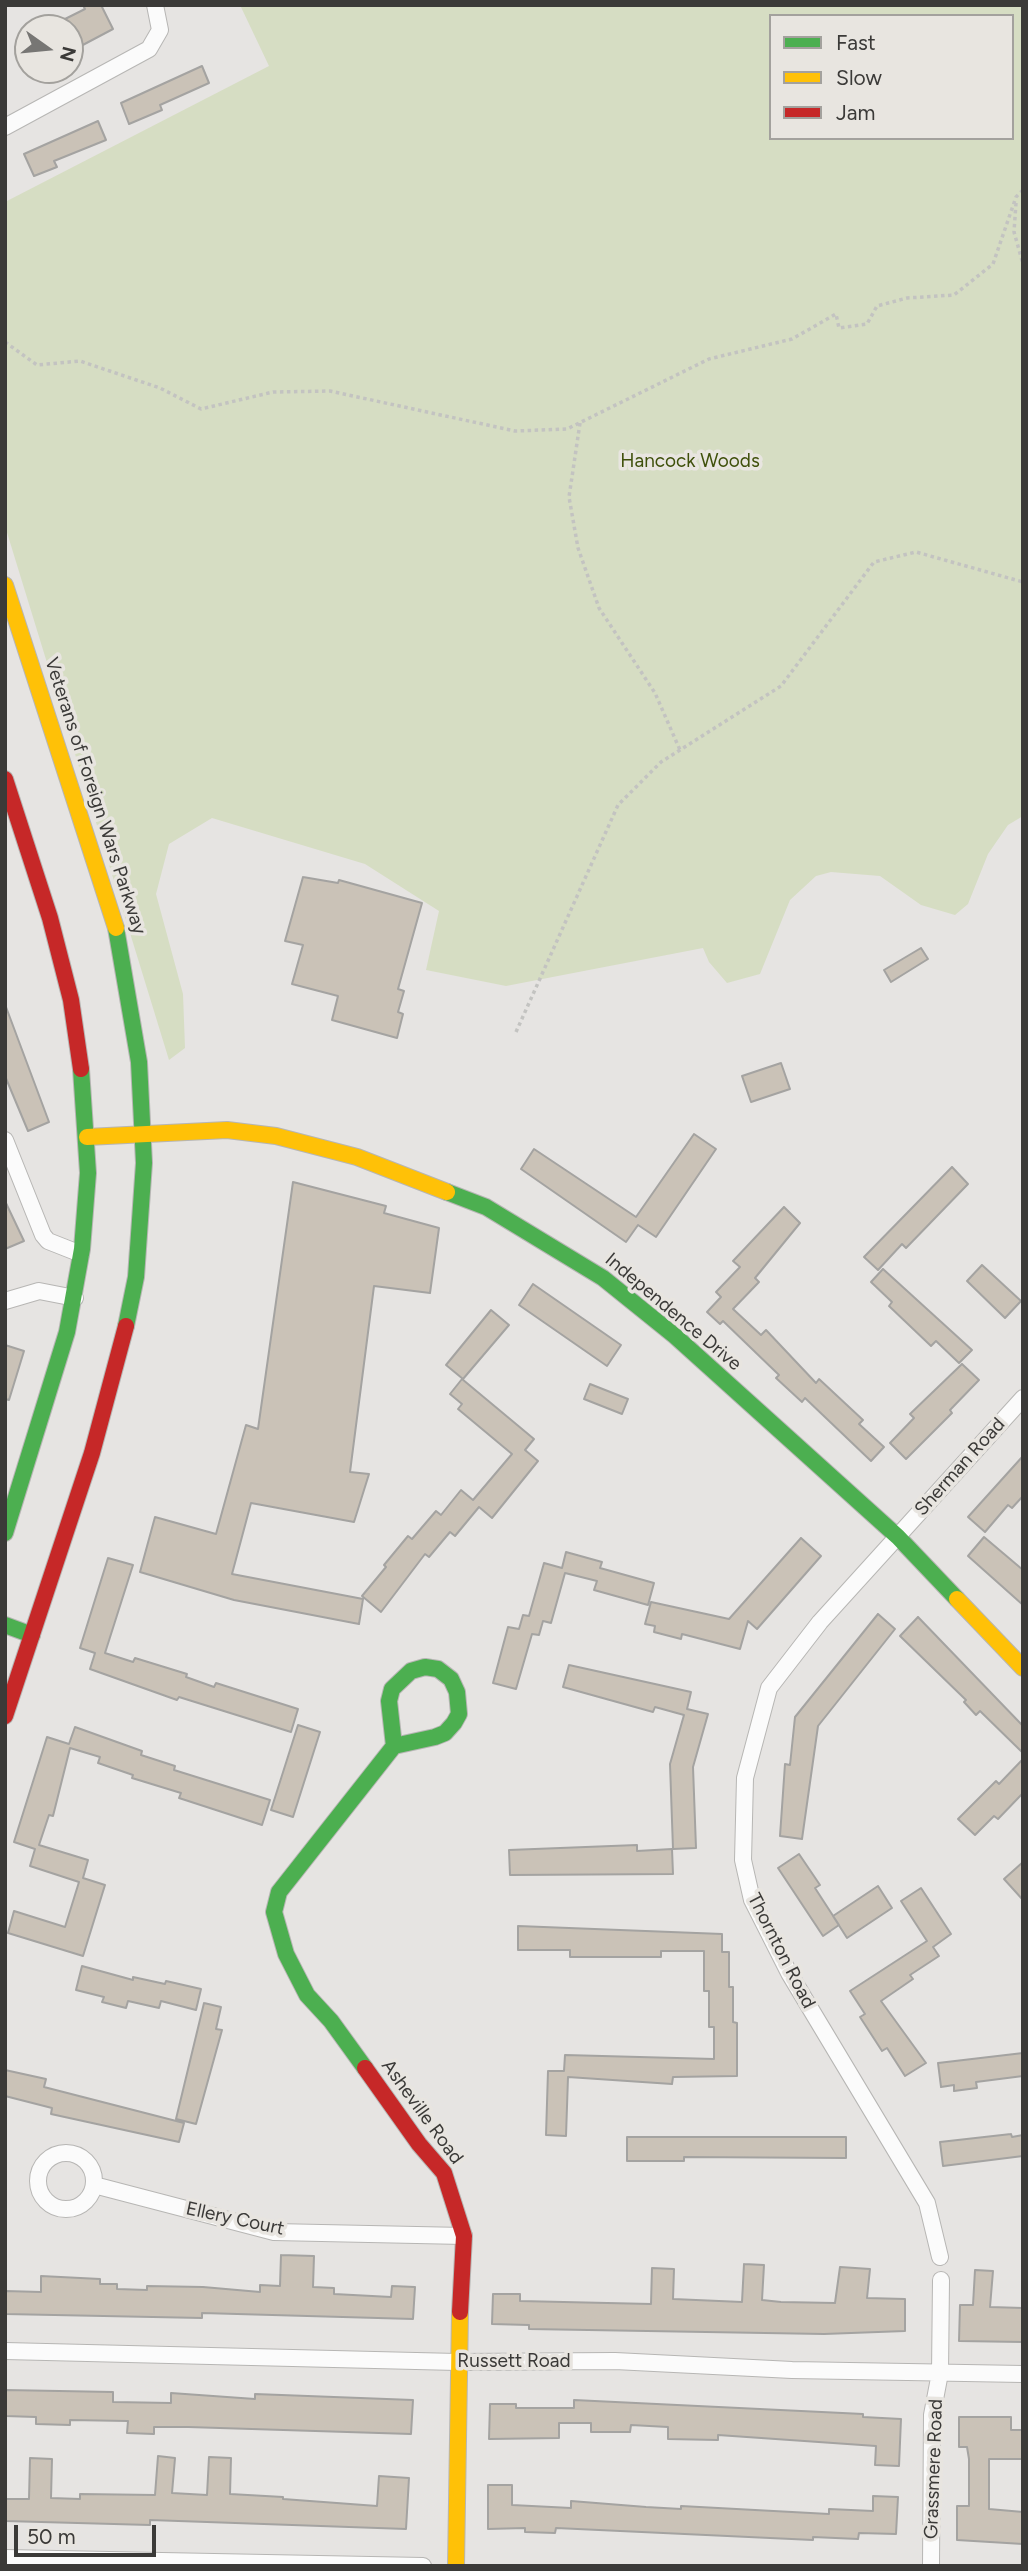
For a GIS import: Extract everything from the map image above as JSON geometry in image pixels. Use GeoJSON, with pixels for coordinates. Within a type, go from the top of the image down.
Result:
{"type":"FeatureCollection","features":[{"type":"Feature","properties":{"kind":"main road","name":"Veterans of Foreign Wars Parkway"},"geometry":{"type":"LineString","coordinates":[[5,585],[116,927],[134,1019],[144,1135],[139,1244],[122,1345],[92,1453],[5,1716]]}},
{"type":"Feature","properties":{"kind":"main road"},"geometry":{"type":"LineString","coordinates":[[5,779],[50,918],[71,1000],[81,1065],[88,1184],[75,1298],[59,1363],[7,1524]]}},
{"type":"Feature","properties":{"kind":"main road","name":"Independence Drive"},"geometry":{"type":"LineString","coordinates":[[87,1137],[227,1130],[276,1136],[357,1157],[486,1207],[603,1278],[675,1336],[898,1537],[1023,1668]]}},
{"type":"Feature","properties":{"kind":"main road"},"geometry":{"type":"LineString","coordinates":[[5,1625],[32,1634]]}},
{"type":"Feature","properties":{"kind":"main road"},"geometry":{"type":"LineString","coordinates":[[425,1667],[442,1671],[451,1679],[460,1702],[454,1723],[445,1733],[435,1737],[394,1746],[389,1701],[392,1689],[411,1671],[425,1667]]}},
{"type":"Feature","properties":{"kind":"main road","name":"Asheville Road"},"geometry":{"type":"LineString","coordinates":[[394,1746],[279,1892],[274,1912],[286,1954],[307,1995],[331,2021],[419,2144],[444,2173],[464,2236],[457,2362],[456,2566]]}},
{"type":"Feature","properties":{"kind":"street"},"geometry":{"type":"LineString","coordinates":[[5,127],[149,49],[160,30],[155,5]]}},
{"type":"Feature","properties":{"kind":"street"},"geometry":{"type":"LineString","coordinates":[[5,1140],[43,1235],[48,1241],[81,1254]]}},
{"type":"Feature","properties":{"kind":"street"},"geometry":{"type":"LineString","coordinates":[[5,1301],[39,1291],[75,1298]]}},
{"type":"Feature","properties":{"kind":"street","name":"Sherman Road"},"geometry":{"type":"LineString","coordinates":[[898,1537],[1023,1398]]}},
{"type":"Feature","properties":{"kind":"street","name":"Thornton Road"},"geometry":{"type":"LineString","coordinates":[[898,1537],[820,1622],[769,1688],[745,1778],[743,1860],[752,1900],[789,1973],[927,2203],[940,2257]]}},
{"type":"Feature","properties":{"kind":"street","name":"Ellery Court"},"geometry":{"type":"LineString","coordinates":[[94,2185],[274,2232],[464,2236]]}},
{"type":"Feature","properties":{"kind":"street"},"geometry":{"type":"LineString","coordinates":[[940,2373],[941,2280]]}},
{"type":"Feature","properties":{"kind":"street","name":"Russett Road"},"geometry":{"type":"LineString","coordinates":[[5,2351],[457,2362],[615,2361],[1023,2374]]}},
{"type":"Feature","properties":{"kind":"street","name":"Grassmere Road"},"geometry":{"type":"LineString","coordinates":[[931,2566],[932,2415],[940,2373]]}},
{"type":"Feature","properties":{"kind":"street"},"geometry":{"type":"LineString","coordinates":[[5,2558],[423,2566]]}},
{"type":"Feature","properties":{"kind":"path"},"geometry":{"type":"LineString","coordinates":[[5,342],[37,365],[80,361],[160,388],[201,409],[273,392],[330,391],[515,431],[567,429],[709,359],[792,339],[836,314],[839,328],[867,324],[877,306],[906,298],[954,295],[993,264],[1016,197],[1023,190]]}},
{"type":"Feature","properties":{"kind":"path"},"geometry":{"type":"LineString","coordinates":[[1016,197],[1014,232],[1023,264]]}},
{"type":"Feature","properties":{"kind":"path"},"geometry":{"type":"LineString","coordinates":[[580,423],[569,496],[578,548],[599,608],[655,693],[680,750]]}},
{"type":"Feature","properties":{"kind":"path"},"geometry":{"type":"LineString","coordinates":[[516,1032],[618,805],[661,762],[781,686],[874,562],[916,552],[1023,582]]}},
{"type":"Feature","properties":{"kind":"green space","name":"Hancock Woods"},"geometry":{"type":"Polygon","coordinates":[[[240,5],[1023,5],[1023,816],[1008,825],[988,854],[968,904],[955,915],[921,905],[880,876],[831,872],[816,876],[790,900],[760,974],[727,983],[709,962],[703,948],[506,986],[426,970],[439,911],[365,864],[212,818],[169,844],[156,894],[183,994],[185,1048],[169,1060],[5,526],[5,202],[269,66],[240,5]]]}},
{"type":"Feature","properties":{"kind":"building"},"geometry":{"type":"Polygon","coordinates":[[[83,5],[101,5],[113,29],[84,44],[84,14],[75,14],[85,9],[83,5]]]}},
{"type":"Feature","properties":{"kind":"building"},"geometry":{"type":"Polygon","coordinates":[[[202,66],[209,83],[160,105],[162,110],[129,124],[121,103],[202,66]]]}},
{"type":"Feature","properties":{"kind":"building"},"geometry":{"type":"Polygon","coordinates":[[[98,121],[106,140],[54,161],[57,167],[34,176],[24,154],[98,121]]]}},
{"type":"Feature","properties":{"kind":"building"},"geometry":{"type":"Polygon","coordinates":[[[303,877],[338,883],[339,880],[422,903],[398,989],[404,991],[398,1012],[403,1014],[397,1038],[332,1020],[338,996],[292,984],[303,945],[285,941],[303,877]]]}},
{"type":"Feature","properties":{"kind":"building"},"geometry":{"type":"Polygon","coordinates":[[[921,948],[928,959],[891,982],[884,970],[921,948]]]}},
{"type":"Feature","properties":{"kind":"building"},"geometry":{"type":"Polygon","coordinates":[[[6,1007],[49,1122],[28,1131],[5,1076],[6,1007]]]}},
{"type":"Feature","properties":{"kind":"building"},"geometry":{"type":"Polygon","coordinates":[[[781,1063],[790,1089],[751,1102],[742,1076],[781,1063]]]}},
{"type":"Feature","properties":{"kind":"building"},"geometry":{"type":"Polygon","coordinates":[[[694,1134],[716,1149],[656,1237],[638,1225],[626,1242],[521,1169],[534,1149],[636,1217],[694,1134]]]}},
{"type":"Feature","properties":{"kind":"building"},"geometry":{"type":"Polygon","coordinates":[[[952,1167],[968,1184],[906,1248],[902,1244],[878,1270],[864,1257],[952,1167]]]}},
{"type":"Feature","properties":{"kind":"building"},"geometry":{"type":"Polygon","coordinates":[[[293,1182],[386,1206],[384,1213],[439,1228],[430,1293],[374,1286],[350,1472],[369,1474],[354,1522],[251,1503],[232,1574],[363,1599],[359,1624],[234,1600],[140,1572],[155,1517],[216,1534],[246,1425],[258,1429],[293,1182]]]}},
{"type":"Feature","properties":{"kind":"building"},"geometry":{"type":"Polygon","coordinates":[[[5,1201],[24,1241],[5,1249],[5,1201]]]}},
{"type":"Feature","properties":{"kind":"building"},"geometry":{"type":"Polygon","coordinates":[[[784,1207],[800,1223],[755,1278],[759,1282],[733,1309],[761,1335],[766,1330],[816,1383],[819,1379],[863,1420],[859,1424],[884,1447],[871,1461],[805,1398],[802,1402],[776,1378],[779,1375],[723,1321],[720,1324],[707,1312],[721,1297],[716,1292],[740,1267],[733,1261],[784,1207]]]}},
{"type":"Feature","properties":{"kind":"building"},"geometry":{"type":"Polygon","coordinates":[[[982,1265],[1021,1301],[1005,1318],[967,1281],[982,1265]]]}},
{"type":"Feature","properties":{"kind":"building"},"geometry":{"type":"Polygon","coordinates":[[[883,1269],[972,1350],[959,1363],[936,1341],[931,1346],[889,1306],[892,1302],[871,1282],[883,1269]]]}},
{"type":"Feature","properties":{"kind":"building"},"geometry":{"type":"Polygon","coordinates":[[[533,1284],[621,1345],[607,1366],[519,1305],[533,1284]]]}},
{"type":"Feature","properties":{"kind":"building"},"geometry":{"type":"Polygon","coordinates":[[[491,1310],[509,1325],[463,1379],[446,1365],[491,1310]]]}},
{"type":"Feature","properties":{"kind":"building"},"geometry":{"type":"Polygon","coordinates":[[[5,1345],[24,1351],[9,1400],[5,1399],[5,1345]]]}},
{"type":"Feature","properties":{"kind":"building"},"geometry":{"type":"Polygon","coordinates":[[[962,1364],[979,1380],[950,1410],[952,1413],[906,1459],[890,1443],[914,1418],[910,1414],[962,1364]]]}},
{"type":"Feature","properties":{"kind":"building"},"geometry":{"type":"Polygon","coordinates":[[[462,1379],[534,1439],[525,1450],[538,1461],[492,1518],[479,1507],[455,1536],[450,1532],[429,1557],[425,1554],[381,1612],[362,1596],[408,1536],[412,1539],[436,1511],[441,1515],[461,1490],[473,1500],[512,1454],[458,1409],[462,1404],[450,1394],[462,1379]]]}},
{"type":"Feature","properties":{"kind":"building"},"geometry":{"type":"Polygon","coordinates":[[[590,1384],[628,1399],[622,1414],[584,1399],[590,1384]]]}},
{"type":"Feature","properties":{"kind":"building"},"geometry":{"type":"Polygon","coordinates":[[[1023,1456],[1023,1496],[1012,1508],[1008,1505],[985,1532],[968,1517],[1023,1456]]]}},
{"type":"Feature","properties":{"kind":"building"},"geometry":{"type":"Polygon","coordinates":[[[984,1537],[1023,1570],[1023,1605],[968,1556],[984,1537]]]}},
{"type":"Feature","properties":{"kind":"building"},"geometry":{"type":"Polygon","coordinates":[[[801,1538],[821,1556],[757,1629],[748,1621],[740,1649],[682,1634],[681,1639],[654,1632],[655,1626],[645,1624],[651,1602],[729,1619],[801,1538]]]}},
{"type":"Feature","properties":{"kind":"building"},"geometry":{"type":"Polygon","coordinates":[[[566,1552],[602,1562],[600,1568],[654,1583],[648,1605],[594,1590],[597,1581],[565,1573],[551,1623],[543,1621],[539,1635],[532,1634],[516,1689],[493,1683],[508,1627],[519,1629],[523,1615],[529,1616],[544,1563],[562,1568],[566,1552]]]}},
{"type":"Feature","properties":{"kind":"building"},"geometry":{"type":"Polygon","coordinates":[[[108,1558],[133,1565],[105,1653],[133,1662],[135,1658],[187,1674],[186,1677],[214,1687],[216,1683],[298,1709],[291,1732],[179,1697],[177,1700],[90,1669],[95,1653],[80,1648],[108,1558]]]}},
{"type":"Feature","properties":{"kind":"building"},"geometry":{"type":"Polygon","coordinates":[[[878,1614],[895,1629],[818,1726],[802,1839],[780,1836],[785,1764],[790,1765],[795,1717],[878,1614]]]}},
{"type":"Feature","properties":{"kind":"building"},"geometry":{"type":"Polygon","coordinates":[[[918,1617],[1023,1726],[1023,1753],[980,1711],[976,1715],[964,1702],[966,1700],[900,1636],[918,1617]]]}},
{"type":"Feature","properties":{"kind":"building"},"geometry":{"type":"Polygon","coordinates":[[[569,1665],[691,1692],[687,1709],[708,1714],[693,1767],[696,1848],[673,1849],[670,1764],[684,1715],[655,1707],[653,1712],[563,1687],[569,1665]]]}},
{"type":"Feature","properties":{"kind":"building"},"geometry":{"type":"Polygon","coordinates":[[[298,1725],[320,1732],[293,1817],[271,1810],[298,1725]]]}},
{"type":"Feature","properties":{"kind":"building"},"geometry":{"type":"Polygon","coordinates":[[[75,1727],[142,1751],[141,1755],[175,1766],[174,1770],[270,1800],[262,1825],[179,1798],[181,1793],[132,1778],[133,1775],[98,1763],[100,1757],[70,1748],[53,1816],[49,1815],[39,1845],[88,1860],[83,1878],[105,1885],[83,1956],[8,1933],[14,1911],[65,1927],[79,1882],[30,1866],[35,1849],[14,1842],[47,1737],[69,1744],[75,1727]]]}},
{"type":"Feature","properties":{"kind":"building"},"geometry":{"type":"Polygon","coordinates":[[[1023,1759],[1023,1793],[998,1819],[994,1816],[975,1835],[958,1819],[996,1781],[999,1784],[1023,1759]]]}},
{"type":"Feature","properties":{"kind":"building"},"geometry":{"type":"Polygon","coordinates":[[[637,1845],[637,1851],[672,1849],[673,1874],[510,1875],[509,1850],[637,1845]]]}},
{"type":"Feature","properties":{"kind":"building"},"geometry":{"type":"Polygon","coordinates":[[[799,1854],[820,1885],[815,1888],[839,1925],[823,1936],[778,1868],[799,1854]]]}},
{"type":"Feature","properties":{"kind":"building"},"geometry":{"type":"Polygon","coordinates":[[[1023,1862],[1023,1900],[1004,1879],[1023,1862]]]}},
{"type":"Feature","properties":{"kind":"building"},"geometry":{"type":"Polygon","coordinates":[[[878,1886],[892,1908],[847,1938],[833,1916],[878,1886]]]}},
{"type":"Feature","properties":{"kind":"building"},"geometry":{"type":"Polygon","coordinates":[[[921,1888],[951,1934],[933,1947],[939,1956],[910,1975],[913,1979],[881,2001],[926,2063],[905,2076],[887,2048],[882,2051],[860,2017],[865,2014],[850,1991],[927,1941],[901,1901],[921,1888]]]}},
{"type":"Feature","properties":{"kind":"building"},"geometry":{"type":"Polygon","coordinates":[[[518,1926],[722,1934],[722,1952],[729,1952],[729,1987],[733,1987],[733,2022],[737,2023],[737,2076],[673,2077],[672,2084],[568,2077],[566,2136],[546,2135],[548,2071],[564,2071],[565,2055],[714,2059],[714,2027],[709,2027],[709,1991],[704,1991],[704,1951],[661,1951],[661,1957],[570,1957],[570,1950],[518,1950],[518,1926]]]}},
{"type":"Feature","properties":{"kind":"building"},"geometry":{"type":"Polygon","coordinates":[[[82,1966],[133,1980],[133,1977],[165,1984],[166,1981],[201,1989],[196,2010],[161,2001],[159,2008],[128,2001],[126,2008],[102,2002],[104,1997],[76,1990],[82,1966]]]}},
{"type":"Feature","properties":{"kind":"building"},"geometry":{"type":"Polygon","coordinates":[[[204,2003],[221,2007],[216,2029],[222,2030],[196,2124],[176,2119],[204,2003]]]}},
{"type":"Feature","properties":{"kind":"building"},"geometry":{"type":"Polygon","coordinates":[[[1023,2053],[1023,2076],[976,2082],[977,2088],[954,2091],[954,2085],[941,2087],[938,2063],[1023,2053]]]}},
{"type":"Feature","properties":{"kind":"building"},"geometry":{"type":"Polygon","coordinates":[[[5,2070],[46,2079],[44,2087],[184,2123],[179,2142],[51,2114],[52,2108],[5,2096],[5,2070]]]}},
{"type":"Feature","properties":{"kind":"building"},"geometry":{"type":"Polygon","coordinates":[[[1011,2134],[1012,2137],[1023,2135],[1023,2156],[943,2166],[940,2142],[1011,2134]]]}},
{"type":"Feature","properties":{"kind":"building"},"geometry":{"type":"Polygon","coordinates":[[[627,2137],[846,2137],[846,2158],[684,2157],[684,2161],[627,2161],[627,2137]]]}},
{"type":"Feature","properties":{"kind":"building"},"geometry":{"type":"Polygon","coordinates":[[[281,2255],[314,2256],[313,2287],[334,2288],[334,2294],[391,2297],[392,2286],[415,2287],[413,2319],[202,2313],[202,2318],[5,2314],[5,2291],[41,2292],[41,2276],[100,2279],[100,2284],[117,2284],[117,2289],[147,2290],[147,2286],[203,2287],[260,2292],[260,2285],[280,2286],[281,2255]]]}},
{"type":"Feature","properties":{"kind":"building"},"geometry":{"type":"Polygon","coordinates":[[[744,2264],[764,2265],[762,2300],[781,2302],[835,2303],[840,2267],[870,2269],[867,2298],[905,2299],[905,2331],[824,2334],[529,2329],[529,2325],[492,2324],[493,2294],[520,2294],[520,2301],[651,2304],[652,2268],[674,2269],[673,2299],[742,2302],[744,2264]]]}},
{"type":"Feature","properties":{"kind":"building"},"geometry":{"type":"Polygon","coordinates":[[[975,2270],[993,2271],[990,2307],[1023,2308],[1023,2342],[959,2341],[960,2305],[973,2305],[975,2270]]]}},
{"type":"Feature","properties":{"kind":"building"},"geometry":{"type":"Polygon","coordinates":[[[5,2390],[113,2392],[113,2402],[171,2403],[171,2393],[255,2399],[255,2394],[413,2400],[411,2434],[154,2427],[154,2434],[127,2433],[128,2421],[70,2420],[70,2425],[36,2424],[36,2417],[5,2416],[5,2390]]]}},
{"type":"Feature","properties":{"kind":"building"},"geometry":{"type":"Polygon","coordinates":[[[574,2400],[863,2414],[863,2417],[901,2419],[899,2466],[875,2465],[876,2446],[718,2435],[718,2440],[668,2439],[668,2427],[631,2425],[630,2432],[591,2432],[591,2423],[559,2423],[559,2438],[489,2439],[490,2404],[516,2404],[516,2408],[574,2408],[574,2400]]]}},
{"type":"Feature","properties":{"kind":"building"},"geometry":{"type":"Polygon","coordinates":[[[959,2417],[1011,2417],[1011,2430],[1023,2430],[1023,2459],[989,2459],[989,2509],[1023,2512],[1023,2544],[957,2540],[957,2506],[969,2506],[969,2459],[967,2447],[959,2447],[959,2417]]]}},
{"type":"Feature","properties":{"kind":"building"},"geometry":{"type":"Polygon","coordinates":[[[158,2456],[175,2458],[172,2493],[207,2495],[209,2457],[231,2458],[230,2494],[377,2506],[379,2476],[409,2478],[406,2529],[150,2520],[150,2525],[5,2521],[5,2499],[29,2499],[30,2458],[52,2459],[51,2498],[80,2499],[80,2494],[155,2495],[158,2456]]]}},
{"type":"Feature","properties":{"kind":"building"},"geometry":{"type":"Polygon","coordinates":[[[488,2485],[512,2485],[512,2505],[571,2508],[571,2501],[681,2509],[681,2506],[829,2514],[829,2509],[873,2511],[873,2496],[898,2497],[896,2534],[859,2533],[858,2539],[813,2537],[813,2540],[556,2528],[555,2533],[525,2532],[525,2528],[488,2529],[488,2485]]]}},
{"type":"Feature","properties":{"kind":"traffic: fast"},"geometry":{"type":"LineString","coordinates":[[116,928],[139,1062],[144,1163],[136,1277],[126,1326]]}},
{"type":"Feature","properties":{"kind":"traffic: fast"},"geometry":{"type":"LineString","coordinates":[[5,1533],[67,1332],[82,1249],[88,1173],[81,1069]]}},
{"type":"Feature","properties":{"kind":"traffic: fast"},"geometry":{"type":"LineString","coordinates":[[447,1192],[486,1207],[603,1278],[675,1336],[898,1537],[957,1599]]}},
{"type":"Feature","properties":{"kind":"traffic: fast"},"geometry":{"type":"LineString","coordinates":[[5,1625],[32,1635]]}},
{"type":"Feature","properties":{"kind":"traffic: fast"},"geometry":{"type":"LineString","coordinates":[[365,2068],[331,2021],[307,1995],[286,1954],[274,1912],[279,1892],[394,1746],[435,1737],[445,1733],[454,1723],[459,1714],[457,1692],[451,1679],[438,1669],[425,1667],[411,1671],[392,1689],[389,1701],[394,1746]]}},
{"type":"Feature","properties":{"kind":"traffic: slow"},"geometry":{"type":"LineString","coordinates":[[5,585],[116,928]]}},
{"type":"Feature","properties":{"kind":"traffic: slow"},"geometry":{"type":"LineString","coordinates":[[87,1137],[227,1130],[276,1136],[357,1157],[447,1192]]}},
{"type":"Feature","properties":{"kind":"traffic: slow"},"geometry":{"type":"LineString","coordinates":[[957,1599],[1023,1668]]}},
{"type":"Feature","properties":{"kind":"traffic: slow"},"geometry":{"type":"LineString","coordinates":[[456,2566],[460,2312]]}},
{"type":"Feature","properties":{"kind":"traffic: jam"},"geometry":{"type":"LineString","coordinates":[[5,779],[50,918],[71,1000],[81,1069]]}},
{"type":"Feature","properties":{"kind":"traffic: jam"},"geometry":{"type":"LineString","coordinates":[[5,1716],[92,1453],[126,1326]]}},
{"type":"Feature","properties":{"kind":"traffic: jam"},"geometry":{"type":"LineString","coordinates":[[365,2068],[419,2144],[444,2173],[464,2236],[460,2312]]}}]}
